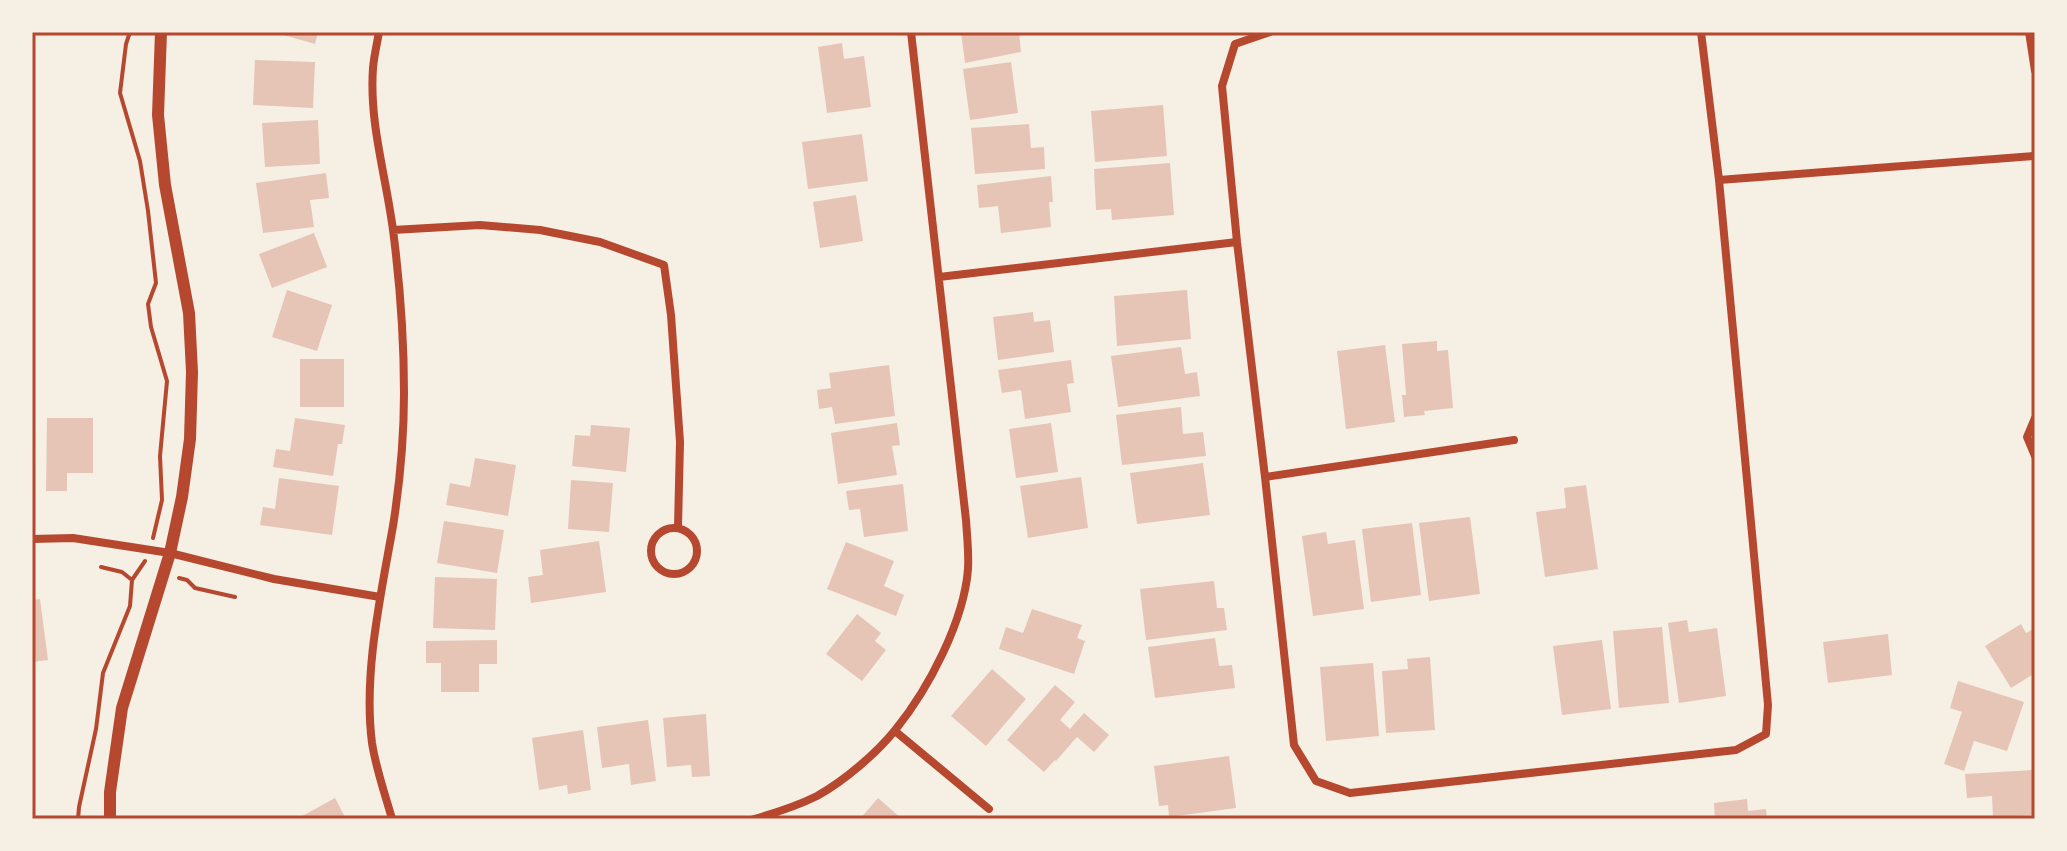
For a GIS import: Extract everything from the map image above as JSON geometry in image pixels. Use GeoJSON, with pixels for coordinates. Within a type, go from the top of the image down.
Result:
{"type":"FeatureCollection","features":[{"type":"Feature","properties":{"kind":"street"},"geometry":{"type":"LineString","coordinates":[[110,819],[110,792],[122,708],[170,553],[190,439],[192,372],[189,313],[165,185],[158,115],[161,32]]}},
{"type":"Feature","properties":{"kind":"street"},"geometry":{"type":"LineString","coordinates":[[379,32],[373,68],[375,122],[393,230],[403,329],[402,455],[380,597],[371,681],[372,742],[392,819]]}},
{"type":"Feature","properties":{"kind":"street"},"geometry":{"type":"LineString","coordinates":[[754,819],[817,795],[856,769],[895,731],[921,694],[941,656],[958,615],[968,569],[966,520],[911,32]]}},
{"type":"Feature","properties":{"kind":"street"},"geometry":{"type":"LineString","coordinates":[[1270,32],[1235,44],[1222,86],[1237,242],[1294,745],[1316,781],[1350,793],[1736,750],[1766,734],[1768,705],[1719,180],[1701,32]]}},
{"type":"Feature","properties":{"kind":"street"},"geometry":{"type":"LineString","coordinates":[[2029,32],[2035,71]]}},
{"type":"Feature","properties":{"kind":"street"},"geometry":{"type":"LineString","coordinates":[[1719,180],[2035,156]]}},
{"type":"Feature","properties":{"kind":"street"},"geometry":{"type":"LineString","coordinates":[[393,230],[480,225],[540,230],[600,242],[664,265],[671,315],[680,442],[678,527]]}},
{"type":"Feature","properties":{"kind":"street"},"geometry":{"type":"LineString","coordinates":[[939,277],[1237,242]]}},
{"type":"Feature","properties":{"kind":"street"},"geometry":{"type":"LineString","coordinates":[[2035,418],[2027,437],[2035,456]]}},
{"type":"Feature","properties":{"kind":"street"},"geometry":{"type":"LineString","coordinates":[[1265,477],[1514,440]]}},
{"type":"Feature","properties":{"kind":"street"},"geometry":{"type":"LineString","coordinates":[[678,527],[696,541],[697,556],[689,569],[675,574],[667,573],[655,564],[653,542],[663,530],[678,527]]}},
{"type":"Feature","properties":{"kind":"street"},"geometry":{"type":"LineString","coordinates":[[32,539],[73,538],[170,553],[274,579],[380,597]]}},
{"type":"Feature","properties":{"kind":"street"},"geometry":{"type":"LineString","coordinates":[[895,731],[989,809]]}},
{"type":"Feature","properties":{"kind":"path"},"geometry":{"type":"LineString","coordinates":[[78,819],[96,729],[103,673],[130,606],[132,580],[150,550],[162,500],[160,456],[167,381],[151,327],[148,304],[156,283],[140,161],[120,93],[130,32]]}},
{"type":"Feature","properties":{"kind":"path"},"geometry":{"type":"LineString","coordinates":[[101,567],[122,572],[132,580]]}},
{"type":"Feature","properties":{"kind":"path"},"geometry":{"type":"LineString","coordinates":[[142,567],[187,580],[195,588],[235,597]]}},
{"type":"Feature","properties":{"kind":"building"},"geometry":{"type":"Polygon","coordinates":[[[273,32],[318,32],[315,44],[273,32]]]}},
{"type":"Feature","properties":{"kind":"building"},"geometry":{"type":"Polygon","coordinates":[[[961,32],[1019,32],[1021,52],[965,63],[961,32]]]}},
{"type":"Feature","properties":{"kind":"building"},"geometry":{"type":"Polygon","coordinates":[[[842,43],[844,59],[864,56],[871,107],[827,113],[818,47],[842,43]]]}},
{"type":"Feature","properties":{"kind":"building"},"geometry":{"type":"Polygon","coordinates":[[[255,60],[315,62],[313,108],[253,105],[255,60]]]}},
{"type":"Feature","properties":{"kind":"building"},"geometry":{"type":"Polygon","coordinates":[[[1011,62],[1018,113],[970,120],[963,69],[1011,62]]]}},
{"type":"Feature","properties":{"kind":"building"},"geometry":{"type":"Polygon","coordinates":[[[1163,105],[1167,156],[1095,162],[1091,111],[1163,105]]]}},
{"type":"Feature","properties":{"kind":"building"},"geometry":{"type":"Polygon","coordinates":[[[318,120],[320,164],[265,167],[262,123],[318,120]]]}},
{"type":"Feature","properties":{"kind":"building"},"geometry":{"type":"Polygon","coordinates":[[[1029,124],[1031,148],[1044,147],[1045,169],[975,174],[971,128],[1029,124]]]}},
{"type":"Feature","properties":{"kind":"building"},"geometry":{"type":"Polygon","coordinates":[[[862,134],[868,181],[808,189],[802,142],[862,134]]]}},
{"type":"Feature","properties":{"kind":"building"},"geometry":{"type":"Polygon","coordinates":[[[1170,163],[1174,215],[1112,220],[1111,209],[1096,210],[1094,169],[1170,163]]]}},
{"type":"Feature","properties":{"kind":"building"},"geometry":{"type":"Polygon","coordinates":[[[326,173],[329,198],[310,200],[314,227],[263,233],[256,183],[326,173]]]}},
{"type":"Feature","properties":{"kind":"building"},"geometry":{"type":"Polygon","coordinates":[[[1051,176],[1051,227],[1001,233],[998,206],[979,208],[977,185],[1051,176]]]}},
{"type":"Feature","properties":{"kind":"building"},"geometry":{"type":"Polygon","coordinates":[[[856,195],[863,241],[820,248],[813,202],[856,195]]]}},
{"type":"Feature","properties":{"kind":"building"},"geometry":{"type":"Polygon","coordinates":[[[314,233],[327,267],[272,288],[259,254],[314,233]]]}},
{"type":"Feature","properties":{"kind":"building"},"geometry":{"type":"Polygon","coordinates":[[[287,290],[332,305],[317,351],[272,337],[287,290]]]}},
{"type":"Feature","properties":{"kind":"building"},"geometry":{"type":"Polygon","coordinates":[[[1187,290],[1191,339],[1117,346],[1114,296],[1187,290]]]}},
{"type":"Feature","properties":{"kind":"building"},"geometry":{"type":"Polygon","coordinates":[[[1033,312],[1034,322],[1050,320],[1054,352],[998,360],[993,317],[1033,312]]]}},
{"type":"Feature","properties":{"kind":"building"},"geometry":{"type":"Polygon","coordinates":[[[1437,341],[1437,351],[1448,350],[1453,408],[1404,417],[1402,395],[1406,395],[1402,344],[1437,341]]]}},
{"type":"Feature","properties":{"kind":"building"},"geometry":{"type":"Polygon","coordinates":[[[1385,345],[1395,422],[1346,429],[1337,351],[1385,345]]]}},
{"type":"Feature","properties":{"kind":"building"},"geometry":{"type":"Polygon","coordinates":[[[1181,347],[1185,374],[1197,372],[1200,396],[1118,407],[1111,356],[1181,347]]]}},
{"type":"Feature","properties":{"kind":"building"},"geometry":{"type":"Polygon","coordinates":[[[300,359],[344,359],[344,407],[300,407],[300,359]]]}},
{"type":"Feature","properties":{"kind":"building"},"geometry":{"type":"Polygon","coordinates":[[[1071,360],[1074,383],[1067,384],[1071,412],[1025,419],[1021,390],[1002,393],[998,370],[1071,360]]]}},
{"type":"Feature","properties":{"kind":"building"},"geometry":{"type":"Polygon","coordinates":[[[889,365],[895,416],[835,424],[832,407],[819,409],[817,390],[831,388],[829,373],[889,365]]]}},
{"type":"Feature","properties":{"kind":"building"},"geometry":{"type":"Polygon","coordinates":[[[1181,407],[1183,434],[1203,432],[1206,456],[1122,465],[1116,415],[1181,407]]]}},
{"type":"Feature","properties":{"kind":"building"},"geometry":{"type":"Polygon","coordinates":[[[47,418],[93,418],[93,473],[67,473],[67,491],[46,491],[47,418]]]}},
{"type":"Feature","properties":{"kind":"building"},"geometry":{"type":"Polygon","coordinates":[[[295,418],[345,425],[342,444],[338,444],[333,476],[273,467],[276,449],[290,451],[295,418]]]}},
{"type":"Feature","properties":{"kind":"building"},"geometry":{"type":"Polygon","coordinates":[[[897,423],[900,445],[892,446],[897,475],[838,484],[831,433],[897,423]]]}},
{"type":"Feature","properties":{"kind":"building"},"geometry":{"type":"Polygon","coordinates":[[[1051,423],[1058,472],[1016,478],[1009,429],[1051,423]]]}},
{"type":"Feature","properties":{"kind":"building"},"geometry":{"type":"Polygon","coordinates":[[[591,425],[630,428],[626,472],[572,466],[575,435],[590,436],[591,425]]]}},
{"type":"Feature","properties":{"kind":"building"},"geometry":{"type":"Polygon","coordinates":[[[475,458],[516,465],[508,516],[446,505],[450,483],[470,487],[475,458]]]}},
{"type":"Feature","properties":{"kind":"building"},"geometry":{"type":"Polygon","coordinates":[[[1203,463],[1210,515],[1137,524],[1130,473],[1203,463]]]}},
{"type":"Feature","properties":{"kind":"building"},"geometry":{"type":"Polygon","coordinates":[[[1081,477],[1088,528],[1028,538],[1020,486],[1081,477]]]}},
{"type":"Feature","properties":{"kind":"building"},"geometry":{"type":"Polygon","coordinates":[[[279,478],[339,486],[332,535],[260,525],[263,507],[275,509],[279,478]]]}},
{"type":"Feature","properties":{"kind":"building"},"geometry":{"type":"Polygon","coordinates":[[[571,480],[613,483],[609,532],[568,529],[571,480]]]}},
{"type":"Feature","properties":{"kind":"building"},"geometry":{"type":"Polygon","coordinates":[[[903,484],[908,531],[864,537],[860,509],[849,510],[846,491],[903,484]]]}},
{"type":"Feature","properties":{"kind":"building"},"geometry":{"type":"Polygon","coordinates":[[[1586,485],[1598,569],[1545,577],[1536,512],[1566,508],[1564,488],[1586,485]]]}},
{"type":"Feature","properties":{"kind":"building"},"geometry":{"type":"Polygon","coordinates":[[[1470,517],[1480,594],[1429,601],[1419,523],[1470,517]]]}},
{"type":"Feature","properties":{"kind":"building"},"geometry":{"type":"Polygon","coordinates":[[[444,521],[504,530],[497,573],[437,563],[444,521]]]}},
{"type":"Feature","properties":{"kind":"building"},"geometry":{"type":"Polygon","coordinates":[[[1412,523],[1421,595],[1371,602],[1362,529],[1412,523]]]}},
{"type":"Feature","properties":{"kind":"building"},"geometry":{"type":"Polygon","coordinates":[[[1326,532],[1328,544],[1355,540],[1364,609],[1313,616],[1302,536],[1326,532]]]}},
{"type":"Feature","properties":{"kind":"building"},"geometry":{"type":"Polygon","coordinates":[[[599,541],[606,592],[531,603],[528,577],[543,575],[540,550],[599,541]]]}},
{"type":"Feature","properties":{"kind":"building"},"geometry":{"type":"Polygon","coordinates":[[[846,542],[894,561],[884,586],[904,595],[896,616],[827,589],[846,542]]]}},
{"type":"Feature","properties":{"kind":"building"},"geometry":{"type":"Polygon","coordinates":[[[435,577],[497,579],[495,630],[433,628],[435,577]]]}},
{"type":"Feature","properties":{"kind":"building"},"geometry":{"type":"Polygon","coordinates":[[[1214,581],[1217,608],[1224,608],[1227,630],[1146,640],[1140,589],[1214,581]]]}},
{"type":"Feature","properties":{"kind":"building"},"geometry":{"type":"Polygon","coordinates":[[[40,599],[48,660],[32,662],[32,600],[40,599]]]}},
{"type":"Feature","properties":{"kind":"building"},"geometry":{"type":"Polygon","coordinates":[[[1032,609],[1082,625],[1077,638],[1085,641],[1074,674],[999,649],[1006,627],[1023,633],[1032,609]]]}},
{"type":"Feature","properties":{"kind":"building"},"geometry":{"type":"Polygon","coordinates":[[[857,614],[881,633],[875,641],[886,650],[862,681],[826,654],[857,614]]]}},
{"type":"Feature","properties":{"kind":"building"},"geometry":{"type":"Polygon","coordinates":[[[1687,620],[1689,632],[1717,628],[1726,696],[1679,703],[1668,623],[1687,620]]]}},
{"type":"Feature","properties":{"kind":"building"},"geometry":{"type":"Polygon","coordinates":[[[2021,624],[2026,633],[2035,628],[2035,673],[2011,688],[1985,646],[2021,624]]]}},
{"type":"Feature","properties":{"kind":"building"},"geometry":{"type":"Polygon","coordinates":[[[1662,627],[1669,703],[1619,708],[1613,631],[1662,627]]]}},
{"type":"Feature","properties":{"kind":"building"},"geometry":{"type":"Polygon","coordinates":[[[1888,634],[1892,675],[1828,683],[1823,642],[1888,634]]]}},
{"type":"Feature","properties":{"kind":"building"},"geometry":{"type":"Polygon","coordinates":[[[1215,638],[1219,666],[1232,665],[1235,688],[1155,698],[1148,647],[1215,638]]]}},
{"type":"Feature","properties":{"kind":"building"},"geometry":{"type":"Polygon","coordinates":[[[497,640],[497,664],[479,664],[479,692],[441,692],[441,663],[426,663],[426,641],[497,640]]]}},
{"type":"Feature","properties":{"kind":"building"},"geometry":{"type":"Polygon","coordinates":[[[1602,640],[1611,709],[1562,715],[1553,646],[1602,640]]]}},
{"type":"Feature","properties":{"kind":"building"},"geometry":{"type":"Polygon","coordinates":[[[1430,657],[1435,730],[1386,733],[1382,671],[1408,669],[1407,659],[1430,657]]]}},
{"type":"Feature","properties":{"kind":"building"},"geometry":{"type":"Polygon","coordinates":[[[1373,663],[1379,736],[1326,741],[1320,667],[1373,663]]]}},
{"type":"Feature","properties":{"kind":"building"},"geometry":{"type":"Polygon","coordinates":[[[992,669],[1026,699],[986,746],[951,716],[992,669]]]}},
{"type":"Feature","properties":{"kind":"building"},"geometry":{"type":"Polygon","coordinates":[[[1958,681],[2024,702],[2007,751],[1974,741],[1964,771],[1944,764],[1962,712],[1950,708],[1958,681]]]}},
{"type":"Feature","properties":{"kind":"building"},"geometry":{"type":"Polygon","coordinates":[[[1055,685],[1075,702],[1060,720],[1070,729],[1084,713],[1109,735],[1094,752],[1077,737],[1044,772],[1007,740],[1055,685]]]}},
{"type":"Feature","properties":{"kind":"building"},"geometry":{"type":"Polygon","coordinates":[[[706,714],[710,776],[692,777],[691,765],[667,767],[663,718],[706,714]]]}},
{"type":"Feature","properties":{"kind":"building"},"geometry":{"type":"Polygon","coordinates":[[[648,720],[656,781],[631,785],[629,764],[602,768],[597,727],[648,720]]]}},
{"type":"Feature","properties":{"kind":"building"},"geometry":{"type":"Polygon","coordinates":[[[583,730],[591,790],[568,794],[567,785],[539,790],[532,738],[583,730]]]}},
{"type":"Feature","properties":{"kind":"building"},"geometry":{"type":"Polygon","coordinates":[[[1229,756],[1236,808],[1169,817],[1168,805],[1159,806],[1154,766],[1229,756]]]}},
{"type":"Feature","properties":{"kind":"building"},"geometry":{"type":"Polygon","coordinates":[[[2034,770],[2035,815],[1993,818],[1992,796],[1967,798],[1965,774],[2034,770]]]}},
{"type":"Feature","properties":{"kind":"building"},"geometry":{"type":"Polygon","coordinates":[[[335,798],[346,819],[297,819],[335,798]]]}},
{"type":"Feature","properties":{"kind":"building"},"geometry":{"type":"Polygon","coordinates":[[[878,798],[902,819],[860,819],[878,798]]]}},
{"type":"Feature","properties":{"kind":"building"},"geometry":{"type":"Polygon","coordinates":[[[1747,799],[1748,811],[1766,809],[1767,819],[1715,819],[1714,803],[1747,799]]]}}]}
